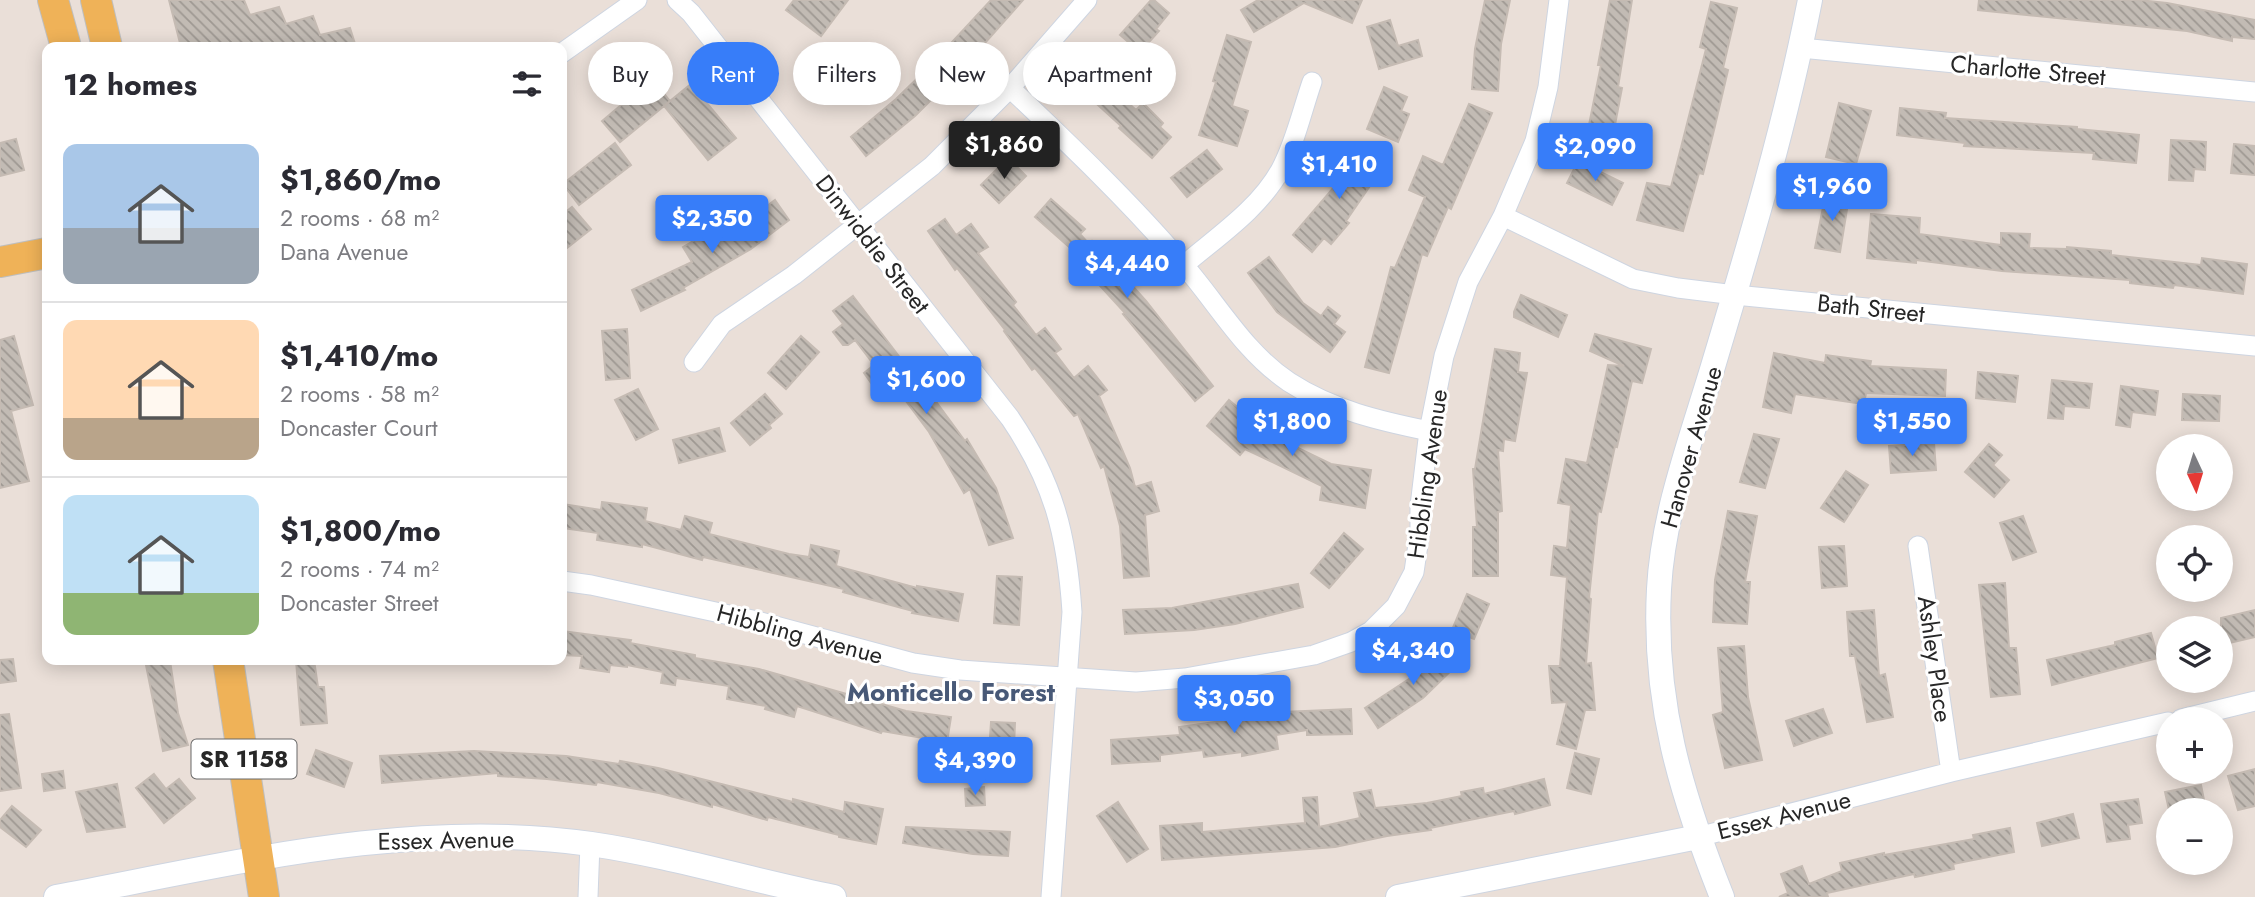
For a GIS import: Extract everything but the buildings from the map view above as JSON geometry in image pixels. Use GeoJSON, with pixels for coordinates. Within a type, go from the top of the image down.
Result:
{"type":"FeatureCollection","features":[{"type":"Feature","properties":{"kind":"main road"},"geometry":{"type":"LineString","coordinates":[[53,0],[65,42]]}},
{"type":"Feature","properties":{"kind":"main road"},"geometry":{"type":"LineString","coordinates":[[96,0],[106,42]]}},
{"type":"Feature","properties":{"kind":"main road","name":"SR 1158"},"geometry":{"type":"LineString","coordinates":[[229,665],[264,897]]}},
{"type":"Feature","properties":{"kind":"street"},"geometry":{"type":"LineString","coordinates":[[567,49],[637,0]]}},
{"type":"Feature","properties":{"kind":"street","name":"Dinwiddie Street"},"geometry":{"type":"LineString","coordinates":[[677,0],[718,46],[1010,418],[1040,468],[1058,512],[1069,566],[1072,612],[1051,897]]}},
{"type":"Feature","properties":{"kind":"street"},"geometry":{"type":"LineString","coordinates":[[694,362],[722,324],[794,275],[932,166],[1010,88],[1087,0]]}},
{"type":"Feature","properties":{"kind":"street","name":"Hibbling Avenue"},"geometry":{"type":"LineString","coordinates":[[567,582],[757,621],[914,663],[960,670],[1068,678],[1136,682],[1185,678],[1314,655],[1351,642],[1371,631],[1396,606],[1414,572],[1429,432],[1444,356],[1462,296],[1503,216],[1535,141],[1543,112],[1559,0]]}},
{"type":"Feature","properties":{"kind":"street","name":"Hanover Avenue"},"geometry":{"type":"LineString","coordinates":[[1723,897],[1698,837],[1672,752],[1664,712],[1658,648],[1659,589],[1670,514],[1772,165],[1810,0]]}},
{"type":"Feature","properties":{"kind":"street","name":"Charlotte Street"},"geometry":{"type":"LineString","coordinates":[[1801,48],[2255,92]]}},
{"type":"Feature","properties":{"kind":"street"},"geometry":{"type":"LineString","coordinates":[[1184,265],[1247,212],[1270,187],[1287,157],[1312,82]]}},
{"type":"Feature","properties":{"kind":"street"},"geometry":{"type":"LineString","coordinates":[[1010,88],[1101,174],[1184,265],[1242,341],[1265,363],[1290,382],[1322,400],[1353,413],[1429,432]]}},
{"type":"Feature","properties":{"kind":"street","name":"Bath Street"},"geometry":{"type":"LineString","coordinates":[[1503,216],[1633,279],[1678,288],[2255,346]]}},
{"type":"Feature","properties":{"kind":"street","name":"Ashley Place"},"geometry":{"type":"LineString","coordinates":[[1918,546],[1951,772]]}},
{"type":"Feature","properties":{"kind":"street"},"geometry":{"type":"LineString","coordinates":[[2230,707],[2255,701]]}},
{"type":"Feature","properties":{"kind":"street","name":"Essex Avenue"},"geometry":{"type":"LineString","coordinates":[[1398,897],[1478,890],[1951,772],[2156,725]]}},
{"type":"Feature","properties":{"kind":"street","name":"Essex Avenue"},"geometry":{"type":"LineString","coordinates":[[56,897],[305,850],[391,839],[468,836],[590,844],[834,897]]}},
{"type":"Feature","properties":{"kind":"street"},"geometry":{"type":"LineString","coordinates":[[588,897],[590,844]]}},
{"type":"Feature","properties":{"kind":"district","name":"Monticello Forest"},"geometry":{"type":"Point","coordinates":[951,692]}}]}
